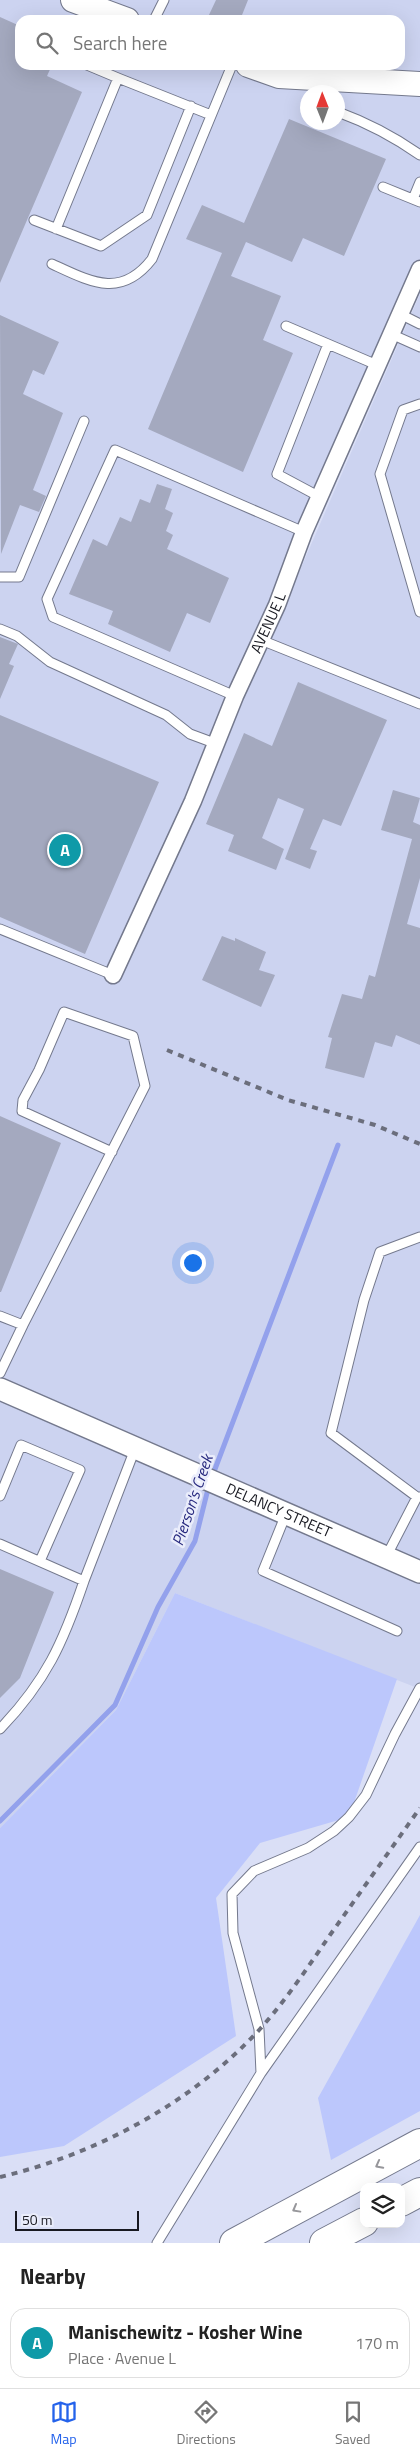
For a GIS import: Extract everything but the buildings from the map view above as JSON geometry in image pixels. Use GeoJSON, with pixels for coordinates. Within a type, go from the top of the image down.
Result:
{"type":"FeatureCollection","features":[{"type":"Feature","properties":{"kind":"highway"},"geometry":{"type":"LineString","coordinates":[[234,2243],[420,2144]]}},
{"type":"Feature","properties":{"kind":"highway"},"geometry":{"type":"LineString","coordinates":[[405,2200],[420,2192]]}},
{"type":"Feature","properties":{"kind":"highway"},"geometry":{"type":"LineString","coordinates":[[324,2243],[357,2225]]}},
{"type":"Feature","properties":{"kind":"main road"},"geometry":{"type":"LineString","coordinates":[[73,0],[114,15]]}},
{"type":"Feature","properties":{"kind":"main road"},"geometry":{"type":"LineString","coordinates":[[262,70],[279,76],[420,84]]}},
{"type":"Feature","properties":{"kind":"street","name":"AVENUE L"},"geometry":{"type":"LineString","coordinates":[[113,975],[217,744],[235,696],[261,640],[304,532],[420,268]]}},
{"type":"Feature","properties":{"kind":"street","name":"DELANCY STREET"},"geometry":{"type":"LineString","coordinates":[[0,1389],[420,1572]]}},
{"type":"Feature","properties":{"kind":"lane"},"geometry":{"type":"LineString","coordinates":[[156,15],[164,0]]}},
{"type":"Feature","properties":{"kind":"lane"},"geometry":{"type":"LineString","coordinates":[[99,70],[212,115]]}},
{"type":"Feature","properties":{"kind":"lane"},"geometry":{"type":"LineString","coordinates":[[52,264],[94,283],[109,285],[141,273],[152,259],[230,70]]}},
{"type":"Feature","properties":{"kind":"lane"},"geometry":{"type":"LineString","coordinates":[[56,229],[118,78]]}},
{"type":"Feature","properties":{"kind":"lane"},"geometry":{"type":"LineString","coordinates":[[34,220],[101,246],[147,215],[191,106]]}},
{"type":"Feature","properties":{"kind":"lane"},"geometry":{"type":"LineString","coordinates":[[345,114],[367,122],[390,134],[420,155]]}},
{"type":"Feature","properties":{"kind":"lane"},"geometry":{"type":"LineString","coordinates":[[383,187],[416,200],[420,182]]}},
{"type":"Feature","properties":{"kind":"lane"},"geometry":{"type":"LineString","coordinates":[[400,314],[420,324]]}},
{"type":"Feature","properties":{"kind":"lane"},"geometry":{"type":"LineString","coordinates":[[286,326],[377,365]]}},
{"type":"Feature","properties":{"kind":"lane"},"geometry":{"type":"LineString","coordinates":[[391,334],[420,347]]}},
{"type":"Feature","properties":{"kind":"lane"},"geometry":{"type":"LineString","coordinates":[[320,496],[277,474],[328,344]]}},
{"type":"Feature","properties":{"kind":"lane"},"geometry":{"type":"LineString","coordinates":[[420,404],[404,410],[380,474],[420,612]]}},
{"type":"Feature","properties":{"kind":"lane"},"geometry":{"type":"LineString","coordinates":[[0,577],[19,577],[84,422]]}},
{"type":"Feature","properties":{"kind":"lane"},"geometry":{"type":"LineString","coordinates":[[235,696],[53,617],[47,599],[115,450],[304,532]]}},
{"type":"Feature","properties":{"kind":"lane"},"geometry":{"type":"LineString","coordinates":[[0,629],[17,636],[50,662],[166,716],[190,734],[217,744]]}},
{"type":"Feature","properties":{"kind":"lane"},"geometry":{"type":"LineString","coordinates":[[261,640],[420,704]]}},
{"type":"Feature","properties":{"kind":"lane"},"geometry":{"type":"LineString","coordinates":[[0,929],[113,975]]}},
{"type":"Feature","properties":{"kind":"lane"},"geometry":{"type":"LineString","coordinates":[[0,1373],[23,1325],[112,1152],[145,1086],[133,1036],[64,1012],[39,1070],[23,1100],[22,1111],[112,1152]]}},
{"type":"Feature","properties":{"kind":"lane"},"geometry":{"type":"LineString","coordinates":[[386,1557],[418,1497],[331,1433],[364,1300],[380,1252],[420,1237]]}},
{"type":"Feature","properties":{"kind":"lane"},"geometry":{"type":"LineString","coordinates":[[0,1316],[23,1325]]}},
{"type":"Feature","properties":{"kind":"lane"},"geometry":{"type":"LineString","coordinates":[[0,1496],[21,1445],[80,1470],[40,1561]]}},
{"type":"Feature","properties":{"kind":"lane"},"geometry":{"type":"LineString","coordinates":[[0,1729],[24,1704],[46,1672],[70,1620],[135,1449]]}},
{"type":"Feature","properties":{"kind":"lane"},"geometry":{"type":"LineString","coordinates":[[286,1514],[263,1571],[397,1631]]}},
{"type":"Feature","properties":{"kind":"lane"},"geometry":{"type":"LineString","coordinates":[[0,1544],[84,1581]]}},
{"type":"Feature","properties":{"kind":"lane"},"geometry":{"type":"LineString","coordinates":[[261,2073],[260,2029],[233,1933],[232,1894],[254,1871],[308,1848],[334,1832],[348,1817],[366,1795],[395,1734],[420,1688]]}},
{"type":"Feature","properties":{"kind":"lane"},"geometry":{"type":"LineString","coordinates":[[157,2243],[261,2073],[420,1847]]}},
{"type":"Feature","properties":{"kind":"shaded area"},"geometry":{"type":"Polygon","coordinates":[[[0,0],[420,0],[420,282],[304,532],[277,623],[420,294],[420,1689],[175,1593],[116,1710],[0,1828],[0,0]]]}},
{"type":"Feature","properties":{"kind":"shaded area"},"geometry":{"type":"Polygon","coordinates":[[[175,1593],[397,1679],[349,1817],[260,1843],[216,1898],[236,2036],[64,2146],[0,2157],[0,1828],[116,1710],[175,1593]]]}},
{"type":"Feature","properties":{"kind":"shaded area"},"geometry":{"type":"Polygon","coordinates":[[[420,1915],[420,2111],[331,2160],[318,2098],[420,1915]]]}},
{"type":"Feature","properties":{"kind":"waterway","name":"Pierson's Creek"},"geometry":{"type":"LineString","coordinates":[[212,1477],[338,1145]]}},
{"type":"Feature","properties":{"kind":"waterway","name":"Pierson's Creek"},"geometry":{"type":"LineString","coordinates":[[0,1821],[115,1705],[158,1607],[195,1541],[209,1485]]}},
{"type":"Feature","properties":{"kind":"railway"},"geometry":{"type":"LineString","coordinates":[[167,1050],[288,1100],[375,1125],[420,1144]]}},
{"type":"Feature","properties":{"kind":"railway"},"geometry":{"type":"LineString","coordinates":[[0,2177],[72,2155],[107,2140],[173,2102],[233,2056],[270,2018],[288,1995],[420,1808]]}},
{"type":"Feature","properties":{"kind":"place","name":"Manischewitz - Kosher Wine"},"geometry":{"type":"Point","coordinates":[65,850]}}]}
